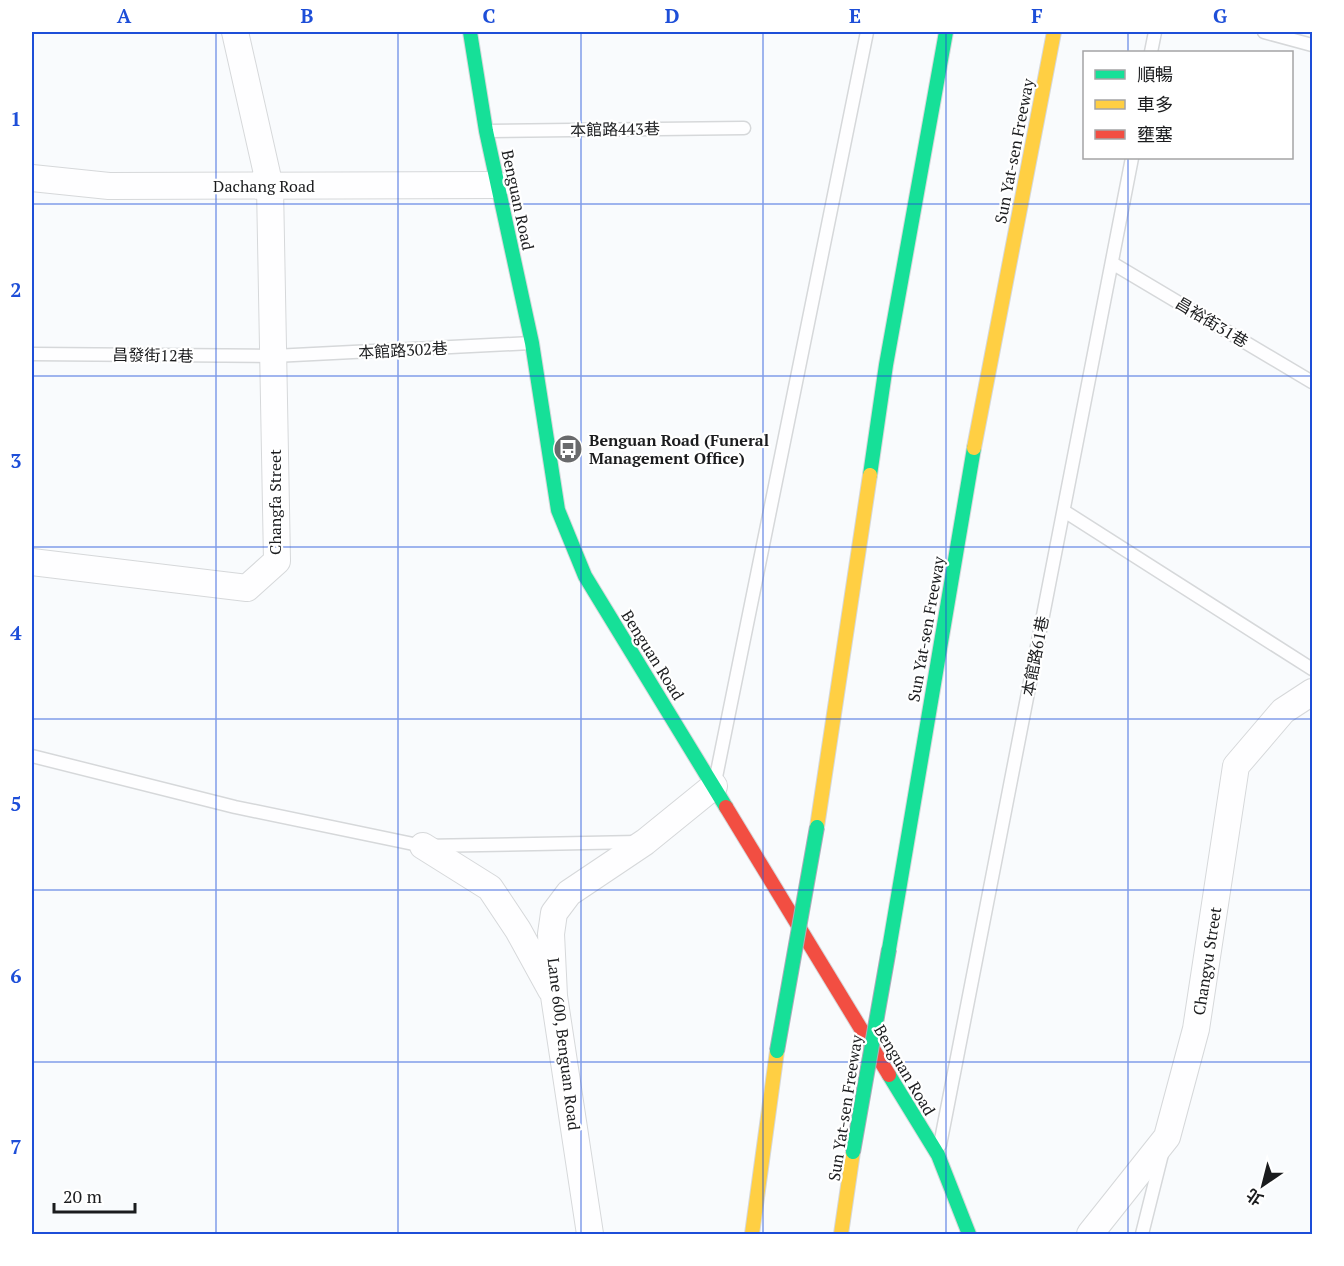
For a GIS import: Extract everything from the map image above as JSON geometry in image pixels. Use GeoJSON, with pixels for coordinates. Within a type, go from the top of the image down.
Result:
{"type":"FeatureCollection","features":[{"type":"Feature","properties":{"kind":"main road","name":"Benguan Road"},"geometry":{"type":"LineString","coordinates":[[470,32],[486,131],[531,343],[558,510],[585,576],[938,1155],[969,1234]]}},
{"type":"Feature","properties":{"kind":"main road"},"geometry":{"type":"LineString","coordinates":[[752,1234],[777,1051],[817,827],[886,366],[946,32]]}},
{"type":"Feature","properties":{"kind":"main road","name":"Sun Yat-sen Freeway"},"geometry":{"type":"LineString","coordinates":[[841,1234],[853,1152],[982,401],[1054,32]]}},
{"type":"Feature","properties":{"kind":"street","name":"Changfa Street"},"geometry":{"type":"LineString","coordinates":[[32,562],[247,588],[277,561],[270,187],[235,32]]}},
{"type":"Feature","properties":{"kind":"street","name":"Dachang Road"},"geometry":{"type":"LineString","coordinates":[[32,178],[109,186],[498,185]]}},
{"type":"Feature","properties":{"kind":"street","name":"Changyu Street"},"geometry":{"type":"LineString","coordinates":[[1090,1234],[1167,1137],[1196,1029],[1236,766],[1283,711],[1312,692]]}},
{"type":"Feature","properties":{"kind":"street","name":"Lane 600, Benguan Road"},"geometry":{"type":"LineString","coordinates":[[590,1234],[554,996],[551,934],[554,913],[569,893],[645,842],[714,786]]}},
{"type":"Feature","properties":{"kind":"street"},"geometry":{"type":"LineString","coordinates":[[423,846],[490,888],[518,930],[554,996]]}},
{"type":"Feature","properties":{"kind":"lane"},"geometry":{"type":"LineString","coordinates":[[714,786],[867,32]]}},
{"type":"Feature","properties":{"kind":"lane"},"geometry":{"type":"LineString","coordinates":[[1151,51],[1155,32]]}},
{"type":"Feature","properties":{"kind":"lane"},"geometry":{"type":"LineString","coordinates":[[1263,32],[1312,45]]}},
{"type":"Feature","properties":{"kind":"lane","name":"本館路443巷"},"geometry":{"type":"LineString","coordinates":[[486,131],[744,128]]}},
{"type":"Feature","properties":{"kind":"lane","name":"本館路61巷"},"geometry":{"type":"LineString","coordinates":[[938,1155],[1132,159]]}},
{"type":"Feature","properties":{"kind":"lane","name":"昌裕街31巷"},"geometry":{"type":"LineString","coordinates":[[1112,262],[1312,382]]}},
{"type":"Feature","properties":{"kind":"lane","name":"本館路302巷"},"geometry":{"type":"LineString","coordinates":[[274,356],[531,343]]}},
{"type":"Feature","properties":{"kind":"lane","name":"昌發街12巷"},"geometry":{"type":"LineString","coordinates":[[32,354],[274,356]]}},
{"type":"Feature","properties":{"kind":"lane"},"geometry":{"type":"LineString","coordinates":[[1064,511],[1312,669]]}},
{"type":"Feature","properties":{"kind":"lane"},"geometry":{"type":"LineString","coordinates":[[32,756],[235,807],[423,846],[645,842]]}},
{"type":"Feature","properties":{"kind":"lane"},"geometry":{"type":"LineString","coordinates":[[1142,1234],[1167,1137]]}},
{"type":"Feature","properties":{"kind":"traffic: fast"},"geometry":{"type":"LineString","coordinates":[[470,32],[486,131],[532,343],[558,510],[585,576],[726,807]]}},
{"type":"Feature","properties":{"kind":"traffic: fast"},"geometry":{"type":"LineString","coordinates":[[870,475],[886,365],[946,32]]}},
{"type":"Feature","properties":{"kind":"traffic: fast"},"geometry":{"type":"LineString","coordinates":[[889,949],[974,448]]}},
{"type":"Feature","properties":{"kind":"traffic: fast"},"geometry":{"type":"LineString","coordinates":[[777,1051],[817,827]]}},
{"type":"Feature","properties":{"kind":"traffic: fast"},"geometry":{"type":"LineString","coordinates":[[853,1152],[889,949]]}},
{"type":"Feature","properties":{"kind":"traffic: fast"},"geometry":{"type":"LineString","coordinates":[[889,1075],[938,1155],[969,1234]]}},
{"type":"Feature","properties":{"kind":"traffic: slow"},"geometry":{"type":"LineString","coordinates":[[974,448],[1054,32]]}},
{"type":"Feature","properties":{"kind":"traffic: slow"},"geometry":{"type":"LineString","coordinates":[[817,827],[870,475]]}},
{"type":"Feature","properties":{"kind":"traffic: slow"},"geometry":{"type":"LineString","coordinates":[[752,1234],[777,1051]]}},
{"type":"Feature","properties":{"kind":"traffic: slow"},"geometry":{"type":"LineString","coordinates":[[841,1234],[853,1152]]}},
{"type":"Feature","properties":{"kind":"traffic: jam"},"geometry":{"type":"LineString","coordinates":[[726,807],[889,1075]]}},
{"type":"Feature","properties":{"kind":"place","name":"Benguan Road (Funeral Management Office)"},"geometry":{"type":"Point","coordinates":[568,449]}}]}
